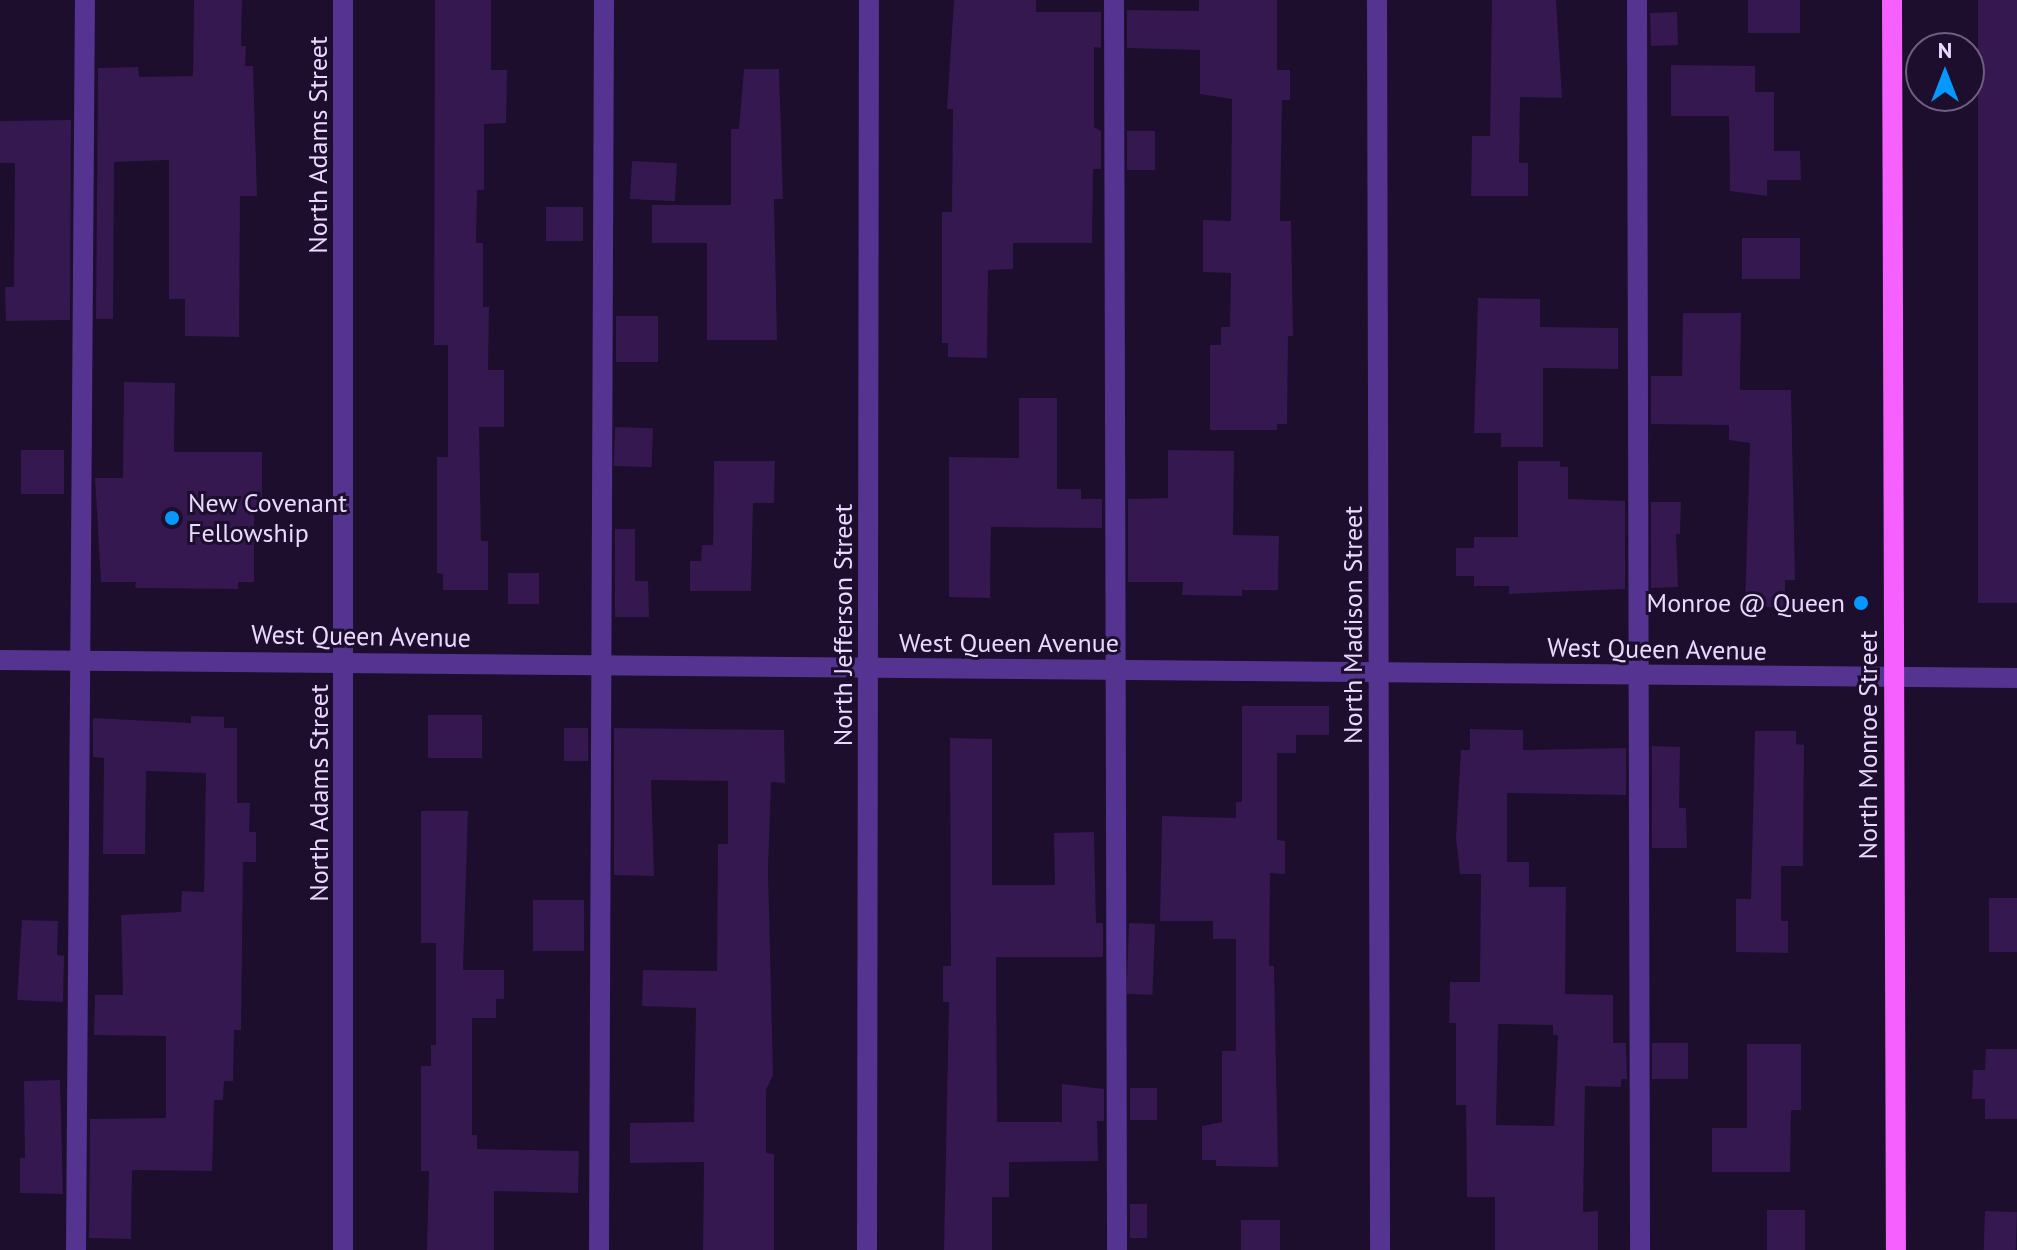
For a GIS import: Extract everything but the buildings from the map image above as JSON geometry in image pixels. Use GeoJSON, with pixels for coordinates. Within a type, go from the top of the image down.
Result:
{"type":"FeatureCollection","features":[{"type":"Feature","properties":{"kind":"main road","name":"North Monroe Street"},"geometry":{"type":"LineString","coordinates":[[1892,0],[1896,1250]]}},
{"type":"Feature","properties":{"kind":"street"},"geometry":{"type":"LineString","coordinates":[[76,1250],[77,660],[85,0]]}},
{"type":"Feature","properties":{"kind":"street","name":"North Adams Street"},"geometry":{"type":"LineString","coordinates":[[343,0],[346,661],[343,1250]]}},
{"type":"Feature","properties":{"kind":"street"},"geometry":{"type":"LineString","coordinates":[[599,1250],[604,0]]}},
{"type":"Feature","properties":{"kind":"street","name":"North Jefferson Street"},"geometry":{"type":"LineString","coordinates":[[867,1250],[869,0]]}},
{"type":"Feature","properties":{"kind":"street"},"geometry":{"type":"LineString","coordinates":[[1114,0],[1117,1250]]}},
{"type":"Feature","properties":{"kind":"street","name":"North Madison Street"},"geometry":{"type":"LineString","coordinates":[[1377,0],[1380,1250]]}},
{"type":"Feature","properties":{"kind":"street"},"geometry":{"type":"LineString","coordinates":[[1637,0],[1640,1250]]}},
{"type":"Feature","properties":{"kind":"street","name":"West Queen Avenue"},"geometry":{"type":"LineString","coordinates":[[0,660],[2017,678]]}},
{"type":"Feature","properties":{"kind":"place","name":"New Covenant Fellowship"},"geometry":{"type":"Point","coordinates":[172,518]}},
{"type":"Feature","properties":{"kind":"place","name":"Monroe @ Queen"},"geometry":{"type":"Point","coordinates":[1861,603]}}]}
